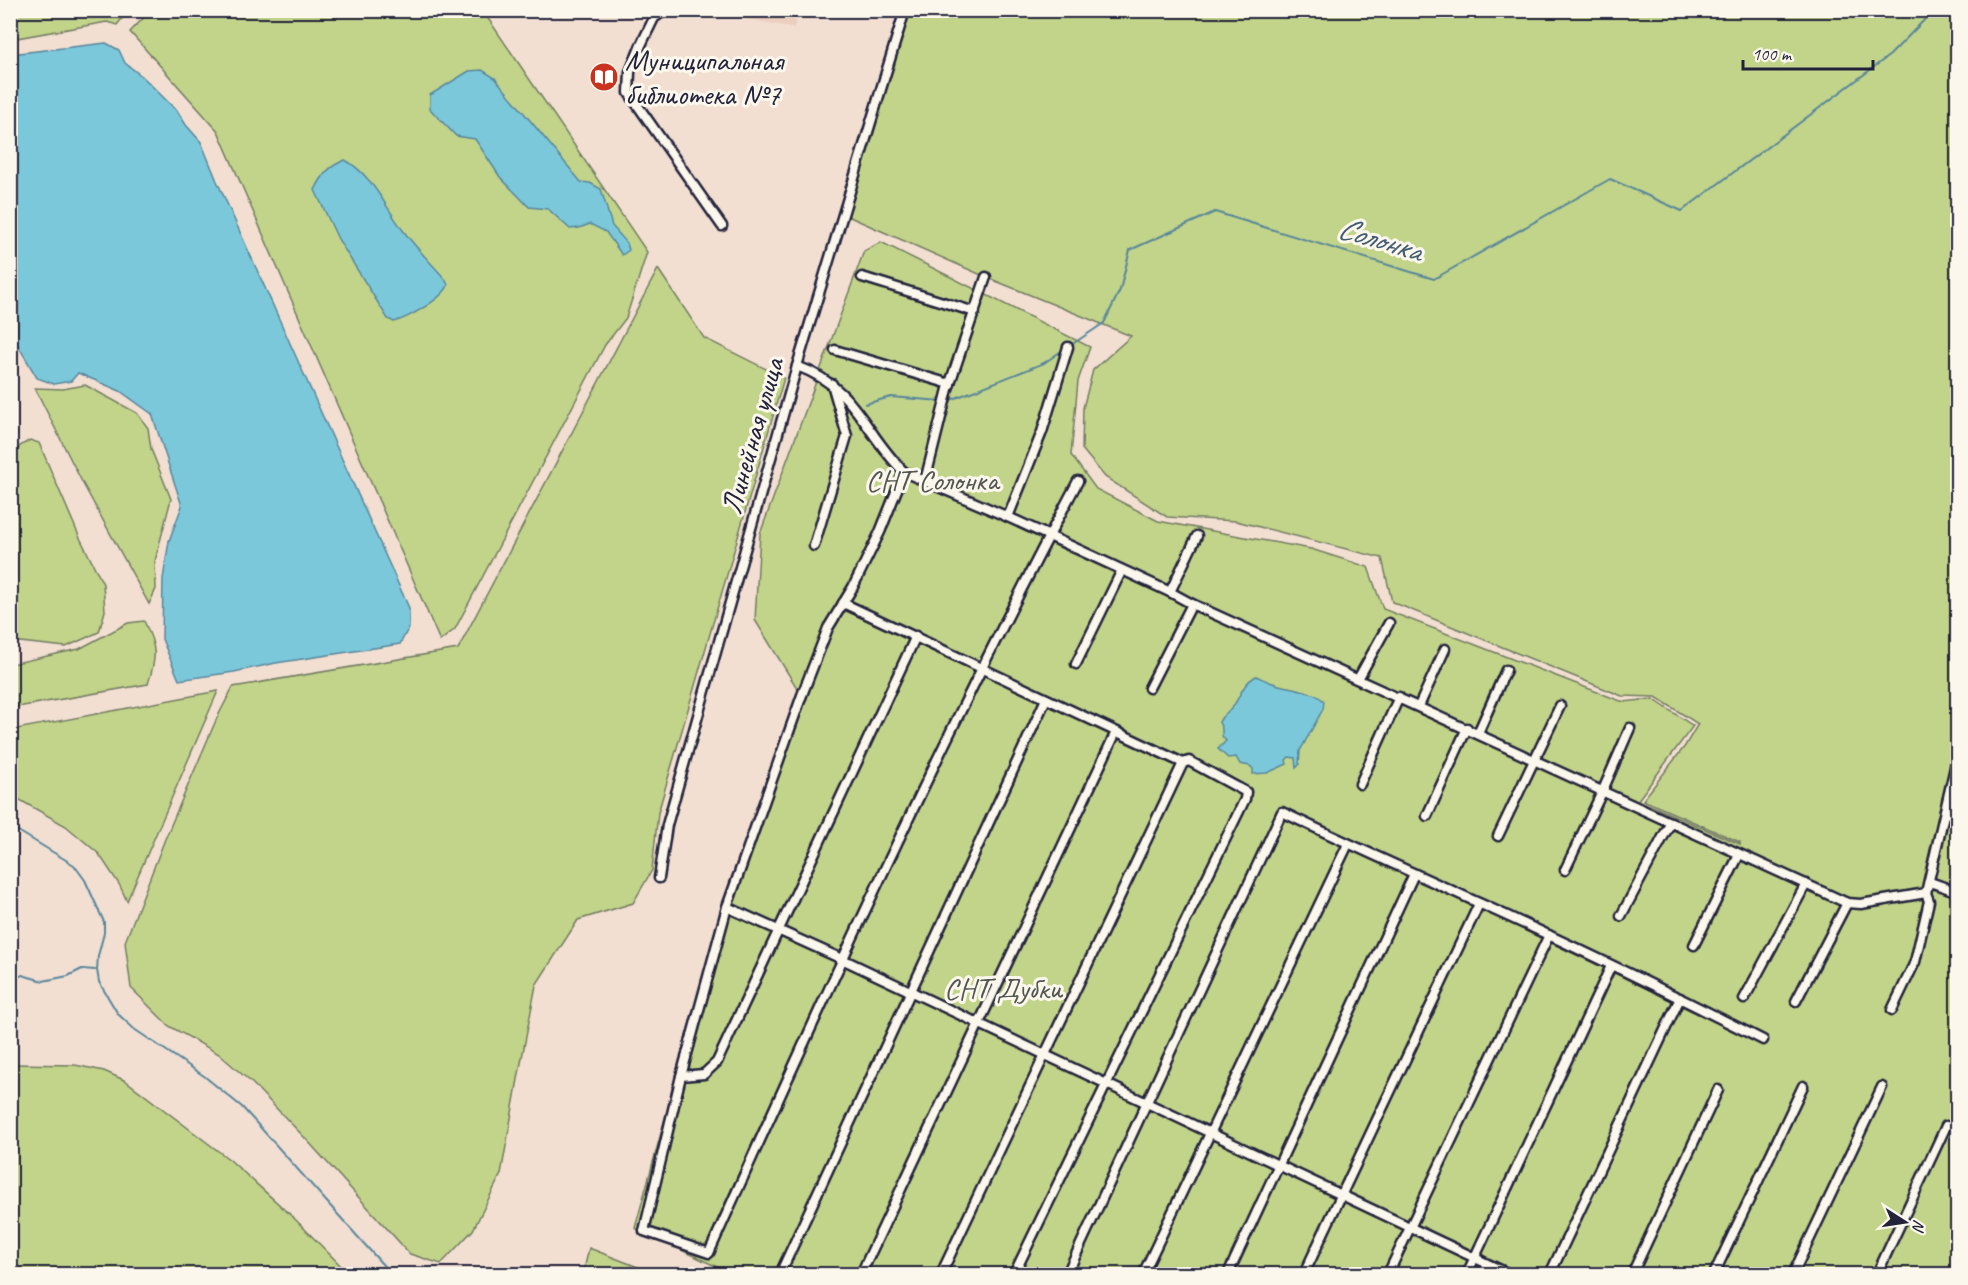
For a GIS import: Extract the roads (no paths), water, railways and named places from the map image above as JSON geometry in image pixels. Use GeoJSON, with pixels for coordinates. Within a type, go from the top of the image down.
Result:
{"type":"FeatureCollection","features":[{"type":"Feature","properties":{"kind":"street"},"geometry":{"type":"LineString","coordinates":[[665,10],[654,18],[641,45],[630,72],[629,93],[722,226]]}},
{"type":"Feature","properties":{"kind":"street","name":"Линейная улица"},"geometry":{"type":"LineString","coordinates":[[659,878],[667,825],[797,366],[905,10]]}},
{"type":"Feature","properties":{"kind":"street"},"geometry":{"type":"LineString","coordinates":[[862,277],[975,312]]}},
{"type":"Feature","properties":{"kind":"street"},"geometry":{"type":"LineString","coordinates":[[925,481],[950,384],[986,277]]}},
{"type":"Feature","properties":{"kind":"street"},"geometry":{"type":"LineString","coordinates":[[1008,517],[1042,432],[1068,347]]}},
{"type":"Feature","properties":{"kind":"street"},"geometry":{"type":"LineString","coordinates":[[835,350],[950,384]]}},
{"type":"Feature","properties":{"kind":"street"},"geometry":{"type":"LineString","coordinates":[[797,366],[815,373],[832,384],[851,403],[892,460],[904,472],[1008,517],[1192,604],[1534,758],[1739,855],[1847,903],[1861,904],[1926,893]]}},
{"type":"Feature","properties":{"kind":"street"},"geometry":{"type":"LineString","coordinates":[[814,546],[847,436],[832,384]]}},
{"type":"Feature","properties":{"kind":"street"},"geometry":{"type":"LineString","coordinates":[[904,472],[880,532],[853,587],[828,628],[802,695],[727,907],[681,1076],[644,1231],[709,1253],[842,959],[983,668],[1078,481]]}},
{"type":"Feature","properties":{"kind":"street"},"geometry":{"type":"LineString","coordinates":[[1170,592],[1197,536]]}},
{"type":"Feature","properties":{"kind":"street"},"geometry":{"type":"LineString","coordinates":[[1076,664],[1122,570]]}},
{"type":"Feature","properties":{"kind":"street"},"geometry":{"type":"LineString","coordinates":[[843,603],[1183,763],[1190,761],[1246,792],[1245,799],[1014,1275]]}},
{"type":"Feature","properties":{"kind":"street"},"geometry":{"type":"LineString","coordinates":[[1149,688],[1192,604]]}},
{"type":"Feature","properties":{"kind":"street"},"geometry":{"type":"LineString","coordinates":[[1358,679],[1389,623]]}},
{"type":"Feature","properties":{"kind":"street"},"geometry":{"type":"LineString","coordinates":[[681,1076],[704,1074],[717,1062],[916,636]]}},
{"type":"Feature","properties":{"kind":"street"},"geometry":{"type":"LineString","coordinates":[[1419,706],[1446,649]]}},
{"type":"Feature","properties":{"kind":"street"},"geometry":{"type":"LineString","coordinates":[[1478,733],[1506,670]]}},
{"type":"Feature","properties":{"kind":"street"},"geometry":{"type":"LineString","coordinates":[[1360,784],[1399,697]]}},
{"type":"Feature","properties":{"kind":"street"},"geometry":{"type":"LineString","coordinates":[[780,1275],[1046,699]]}},
{"type":"Feature","properties":{"kind":"street"},"geometry":{"type":"LineString","coordinates":[[1498,836],[1560,706]]}},
{"type":"Feature","properties":{"kind":"street"},"geometry":{"type":"LineString","coordinates":[[1427,816],[1467,728]]}},
{"type":"Feature","properties":{"kind":"street"},"geometry":{"type":"LineString","coordinates":[[1565,870],[1630,728]]}},
{"type":"Feature","properties":{"kind":"street"},"geometry":{"type":"LineString","coordinates":[[861,1275],[1116,732]]}},
{"type":"Feature","properties":{"kind":"street"},"geometry":{"type":"LineString","coordinates":[[1892,1010],[1915,962],[1929,900],[1926,893],[1958,754]]}},
{"type":"Feature","properties":{"kind":"street"},"geometry":{"type":"LineString","coordinates":[[941,1275],[1183,763]]}},
{"type":"Feature","properties":{"kind":"street"},"geometry":{"type":"LineString","coordinates":[[1067,1275],[1282,812],[1549,935],[1763,1040]]}},
{"type":"Feature","properties":{"kind":"street"},"geometry":{"type":"LineString","coordinates":[[1945,812],[1958,817]]}},
{"type":"Feature","properties":{"kind":"street"},"geometry":{"type":"LineString","coordinates":[[1621,916],[1671,822]]}},
{"type":"Feature","properties":{"kind":"street"},"geometry":{"type":"LineString","coordinates":[[1143,1275],[1348,844]]}},
{"type":"Feature","properties":{"kind":"street"},"geometry":{"type":"LineString","coordinates":[[1694,945],[1739,855]]}},
{"type":"Feature","properties":{"kind":"street"},"geometry":{"type":"LineString","coordinates":[[1228,1275],[1414,874]]}},
{"type":"Feature","properties":{"kind":"street"},"geometry":{"type":"LineString","coordinates":[[1930,882],[1958,892]]}},
{"type":"Feature","properties":{"kind":"street"},"geometry":{"type":"LineString","coordinates":[[1744,999],[1806,884]]}},
{"type":"Feature","properties":{"kind":"street"},"geometry":{"type":"LineString","coordinates":[[1796,1001],[1847,903]]}},
{"type":"Feature","properties":{"kind":"street"},"geometry":{"type":"LineString","coordinates":[[1304,1275],[1478,906]]}},
{"type":"Feature","properties":{"kind":"street"},"geometry":{"type":"LineString","coordinates":[[727,907],[1146,1102],[1509,1275]]}},
{"type":"Feature","properties":{"kind":"street"},"geometry":{"type":"LineString","coordinates":[[1388,1275],[1549,935]]}},
{"type":"Feature","properties":{"kind":"street"},"geometry":{"type":"LineString","coordinates":[[1467,1275],[1611,966]]}},
{"type":"Feature","properties":{"kind":"street"},"geometry":{"type":"LineString","coordinates":[[1550,1275],[1680,998]]}},
{"type":"Feature","properties":{"kind":"street"},"geometry":{"type":"LineString","coordinates":[[1714,1275],[1803,1086]]}},
{"type":"Feature","properties":{"kind":"street"},"geometry":{"type":"LineString","coordinates":[[1793,1275],[1882,1087]]}},
{"type":"Feature","properties":{"kind":"street"},"geometry":{"type":"LineString","coordinates":[[1632,1275],[1718,1090]]}},
{"type":"Feature","properties":{"kind":"street"},"geometry":{"type":"LineString","coordinates":[[1877,1275],[1946,1126]]}},
{"type":"Feature","properties":{"kind":"water"},"geometry":{"type":"Polygon","coordinates":[[[106,43],[119,50],[125,63],[143,77],[178,112],[201,142],[409,608],[409,627],[400,644],[179,680],[162,639],[163,579],[169,541],[182,506],[152,414],[120,391],[78,373],[71,381],[54,384],[37,378],[12,335],[11,328],[11,54],[106,43]]]}},
{"type":"Feature","properties":{"kind":"water"},"geometry":{"type":"Polygon","coordinates":[[[482,70],[495,78],[581,182],[590,183],[601,189],[612,226],[627,243],[629,250],[622,255],[606,232],[590,224],[570,229],[548,209],[529,207],[500,177],[475,139],[456,136],[430,109],[430,95],[469,71],[482,70]]]}},
{"type":"Feature","properties":{"kind":"water"},"geometry":{"type":"Polygon","coordinates":[[[345,160],[364,174],[405,233],[448,285],[433,301],[394,322],[388,319],[338,239],[315,190],[334,165],[345,160]]]}},
{"type":"Feature","properties":{"kind":"water"},"geometry":{"type":"Polygon","coordinates":[[[1256,676],[1308,692],[1324,701],[1323,709],[1300,751],[1299,765],[1296,768],[1295,758],[1289,757],[1286,760],[1287,764],[1267,773],[1253,774],[1250,766],[1240,764],[1236,757],[1228,758],[1218,749],[1226,741],[1222,736],[1220,720],[1233,707],[1246,684],[1256,676]]]}},
{"type":"Feature","properties":{"kind":"waterway","name":"Солонка"},"geometry":{"type":"LineString","coordinates":[[1071,345],[1104,323],[1120,290],[1130,250],[1215,212],[1434,279],[1610,179],[1682,211],[1890,55],[1934,10]]}},
{"type":"Feature","properties":{"kind":"waterway","name":"Солонка"},"geometry":{"type":"LineString","coordinates":[[948,401],[1044,363],[1063,350]]}},
{"type":"Feature","properties":{"kind":"waterway","name":"Солонка"},"geometry":{"type":"LineString","coordinates":[[865,404],[891,397],[942,401]]}},
{"type":"Feature","properties":{"kind":"waterway"},"geometry":{"type":"LineString","coordinates":[[10,826],[74,865],[85,880],[104,922],[104,933],[98,956],[99,982],[118,1014],[134,1029],[204,1076],[242,1107],[391,1274]]}},
{"type":"Feature","properties":{"kind":"waterway"},"geometry":{"type":"LineString","coordinates":[[10,982],[22,975],[43,981],[68,976],[82,969],[95,970]]}},
{"type":"Feature","properties":{"kind":"place","name":"Муниципальная библиотека №7"},"geometry":{"type":"Point","coordinates":[604,77]}},
{"type":"Feature","properties":{"kind":"park label","name":"СНТ Солонка"},"geometry":{"type":"Point","coordinates":[932,480]}},
{"type":"Feature","properties":{"kind":"park label","name":"СНТ Дубки"},"geometry":{"type":"Point","coordinates":[1003,988]}}]}
